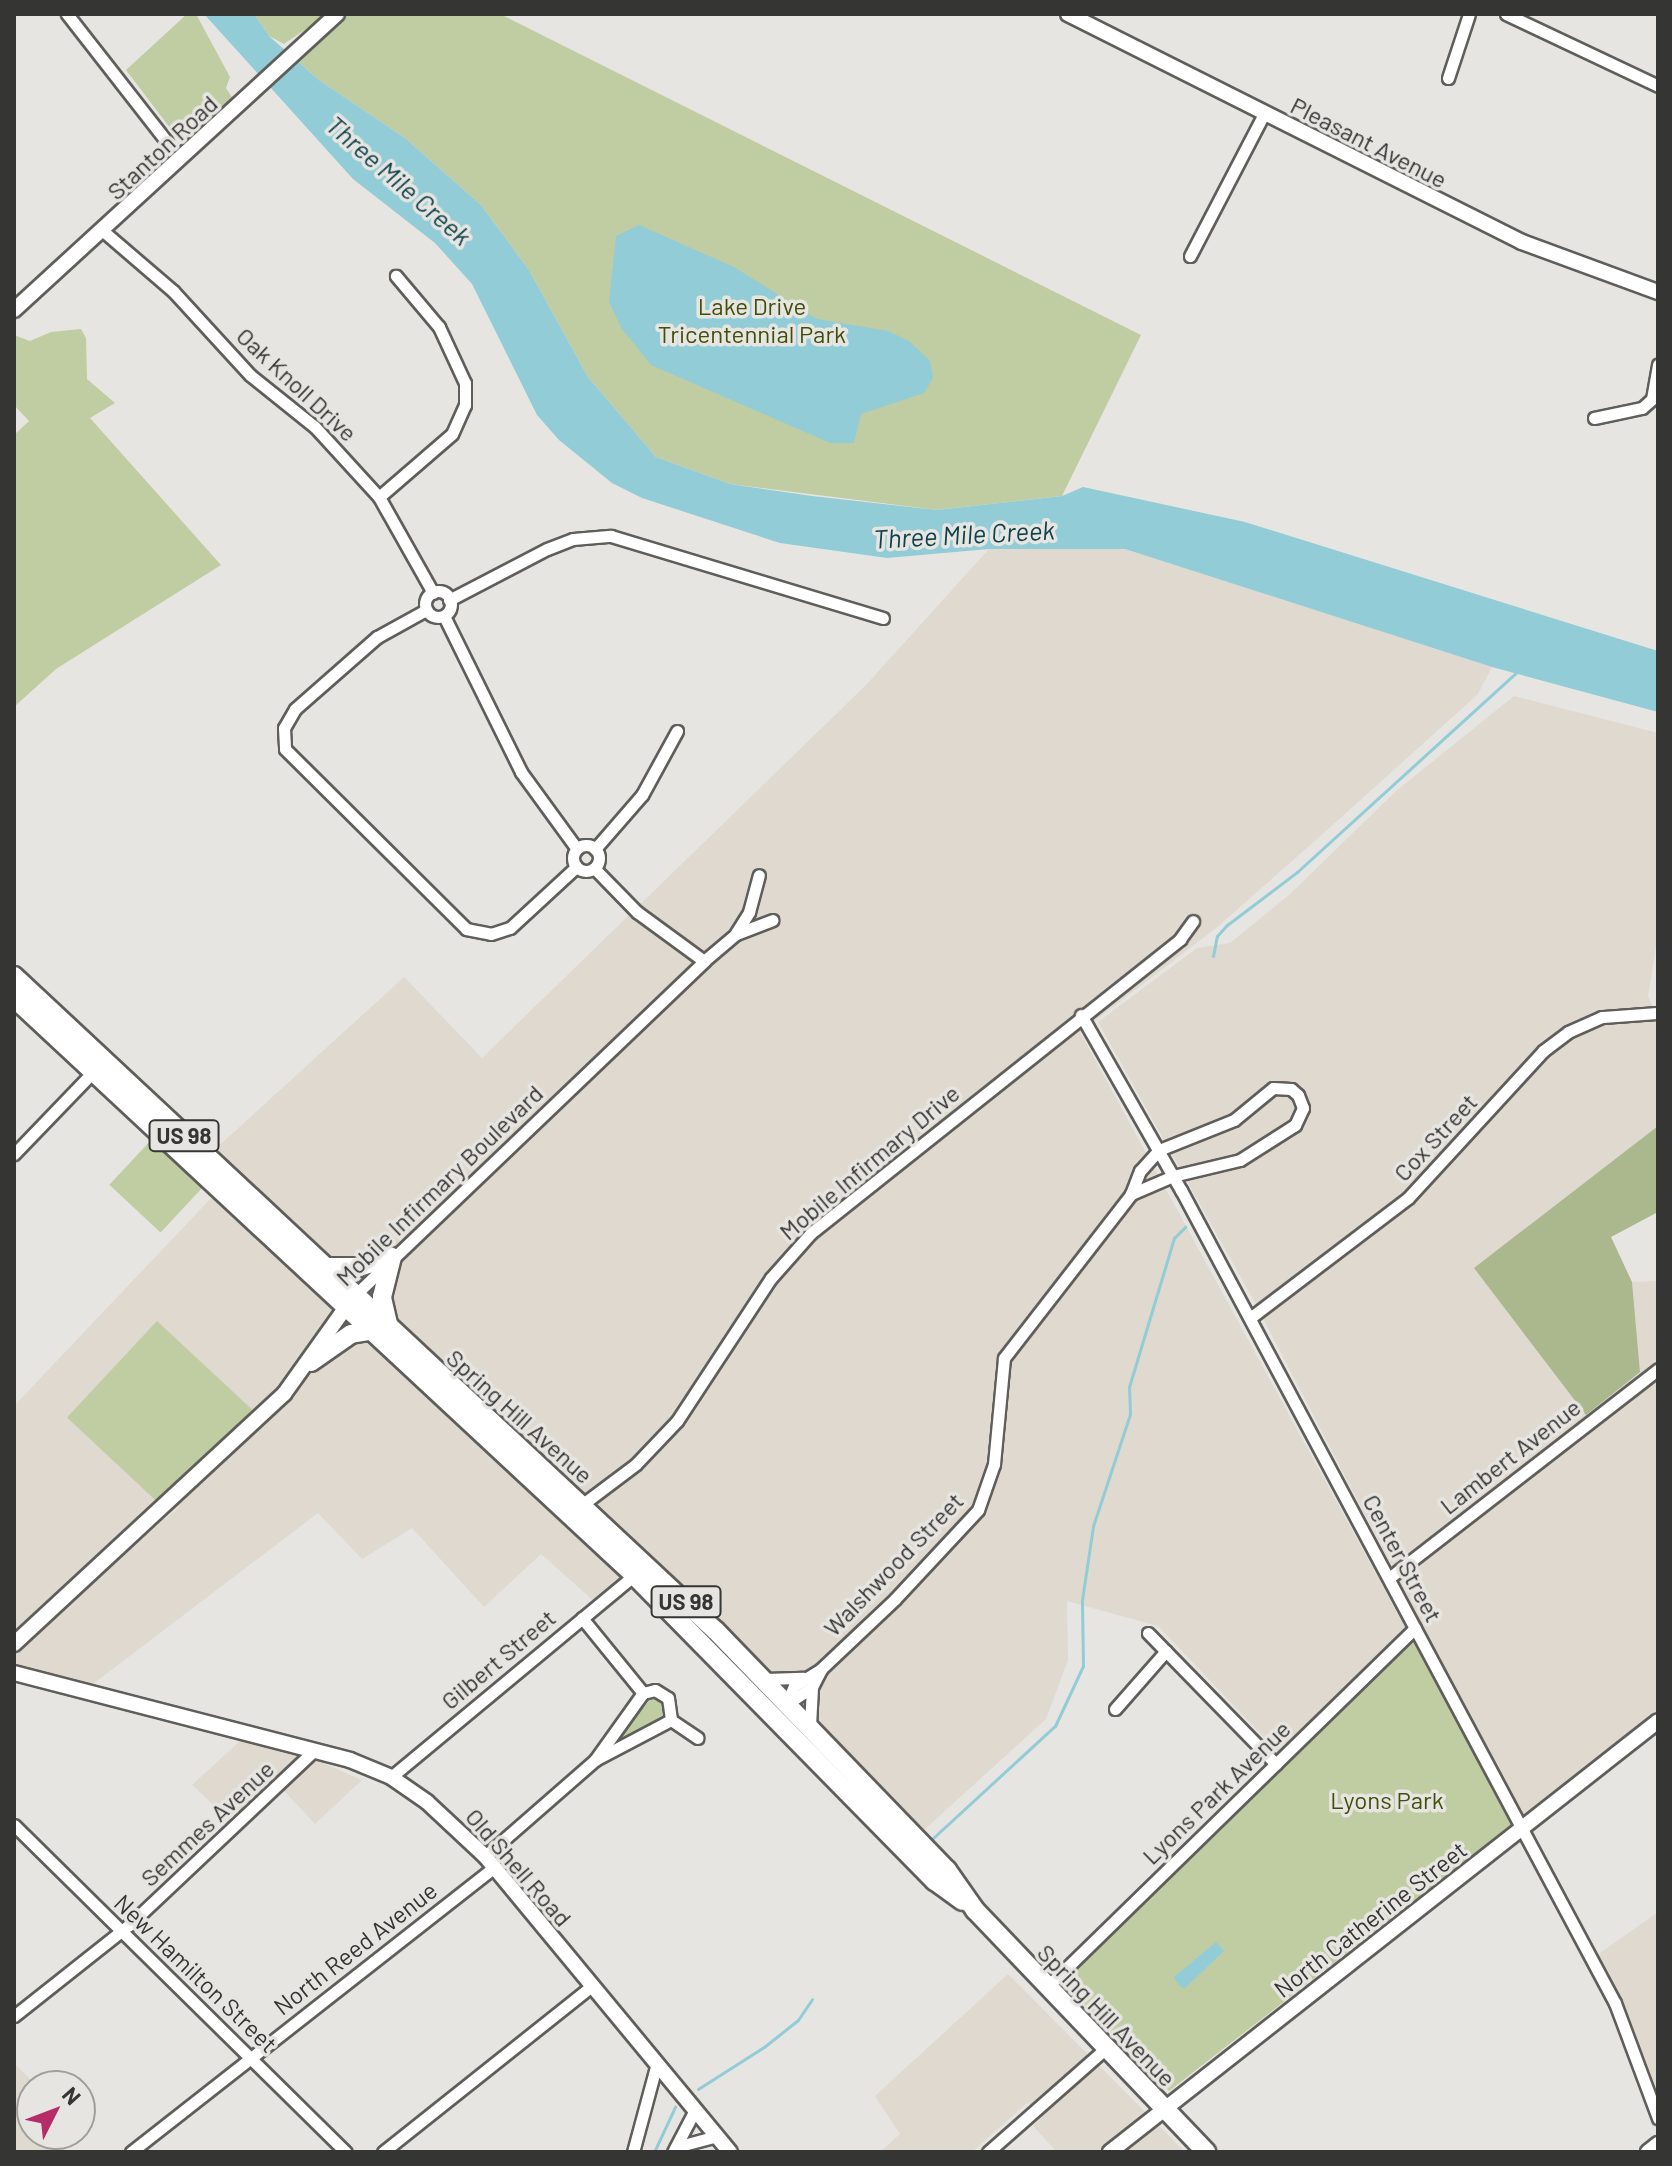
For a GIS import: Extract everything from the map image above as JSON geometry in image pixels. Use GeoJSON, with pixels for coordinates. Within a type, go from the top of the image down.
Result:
{"type":"FeatureCollection","features":[{"type":"Feature","properties":{"kind":"main road","name":"Spring Hill Avenue"},"geometry":{"type":"LineString","coordinates":[[14,976],[322,1267],[368,1331],[576,1510],[763,1679],[781,1708],[810,1726],[947,1870],[975,1910],[1206,2152]]}},
{"type":"Feature","properties":{"kind":"main road","name":"Spring Hill Avenue"},"geometry":{"type":"LineString","coordinates":[[14,998],[92,1073],[349,1303],[389,1328],[576,1510],[634,1575],[781,1708],[935,1881],[975,1910]]}},
{"type":"Feature","properties":{"kind":"main road"},"geometry":{"type":"LineString","coordinates":[[322,1267],[347,1268],[392,1257],[382,1297],[389,1328]]}},
{"type":"Feature","properties":{"kind":"main road"},"geometry":{"type":"LineString","coordinates":[[311,1362],[351,1334],[368,1331]]}},
{"type":"Feature","properties":{"kind":"street"},"geometry":{"type":"LineString","coordinates":[[67,14],[167,142]]}},
{"type":"Feature","properties":{"kind":"street","name":"Stanton Road"},"geometry":{"type":"LineString","coordinates":[[14,310],[337,14]]}},
{"type":"Feature","properties":{"kind":"street","name":"Pleasant Avenue"},"geometry":{"type":"LineString","coordinates":[[1068,14],[1522,242],[1658,292]]}},
{"type":"Feature","properties":{"kind":"street"},"geometry":{"type":"LineString","coordinates":[[1448,78],[1469,14]]}},
{"type":"Feature","properties":{"kind":"street"},"geometry":{"type":"LineString","coordinates":[[1506,14],[1658,86]]}},
{"type":"Feature","properties":{"kind":"street"},"geometry":{"type":"LineString","coordinates":[[1190,256],[1264,114]]}},
{"type":"Feature","properties":{"kind":"street","name":"Oak Knoll Drive"},"geometry":{"type":"LineString","coordinates":[[103,231],[173,291],[250,375],[315,427],[379,497],[433,593]]}},
{"type":"Feature","properties":{"kind":"street"},"geometry":{"type":"LineString","coordinates":[[379,497],[452,434],[465,405],[465,383],[439,327],[396,276]]}},
{"type":"Feature","properties":{"kind":"street"},"geometry":{"type":"LineString","coordinates":[[1594,418],[1642,408],[1652,399],[1658,365]]}},
{"type":"Feature","properties":{"kind":"street"},"geometry":{"type":"LineString","coordinates":[[449,600],[433,593],[426,610],[377,637],[347,662],[295,709],[284,738],[298,767],[451,916],[466,929],[491,934],[520,921],[576,867],[577,849],[521,772],[444,616],[449,600],[573,539],[611,536],[883,618]]}},
{"type":"Feature","properties":{"kind":"street"},"geometry":{"type":"LineString","coordinates":[[426,610],[444,616]]}},
{"type":"Feature","properties":{"kind":"street"},"geometry":{"type":"LineString","coordinates":[[594,868],[595,849],[642,795],[677,731]]}},
{"type":"Feature","properties":{"kind":"street"},"geometry":{"type":"LineString","coordinates":[[577,849],[595,849]]}},
{"type":"Feature","properties":{"kind":"street"},"geometry":{"type":"LineString","coordinates":[[576,867],[594,868],[637,912],[704,961]]}},
{"type":"Feature","properties":{"kind":"street","name":"Mobile Infirmary Boulevard"},"geometry":{"type":"LineString","coordinates":[[736,934],[749,912],[759,875]]}},
{"type":"Feature","properties":{"kind":"street","name":"Mobile Infirmary Boulevard"},"geometry":{"type":"LineString","coordinates":[[14,1644],[284,1394],[311,1362],[349,1303],[392,1257],[704,961],[736,934],[772,920]]}},
{"type":"Feature","properties":{"kind":"street","name":"Mobile Infirmary Drive"},"geometry":{"type":"LineString","coordinates":[[576,1510],[636,1464],[677,1421],[771,1278],[811,1233],[1180,939],[1193,921]]}},
{"type":"Feature","properties":{"kind":"street","name":"Cox Street"},"geometry":{"type":"LineString","coordinates":[[1250,1318],[1408,1198],[1543,1051],[1568,1032],[1602,1017],[1658,1013]]}},
{"type":"Feature","properties":{"kind":"street","name":"Center Street"},"geometry":{"type":"LineString","coordinates":[[1081,1015],[1250,1318],[1615,2003],[1658,2118]]}},
{"type":"Feature","properties":{"kind":"street"},"geometry":{"type":"LineString","coordinates":[[14,1154],[92,1073]]}},
{"type":"Feature","properties":{"kind":"street","name":"Walshwood Street"},"geometry":{"type":"LineString","coordinates":[[763,1679],[808,1682],[978,1510],[994,1464],[1004,1358],[1131,1194],[1140,1171],[1159,1150],[1234,1120],[1273,1088],[1291,1089],[1298,1095],[1302,1117],[1277,1138],[1240,1160],[1173,1176],[1131,1194]]}},
{"type":"Feature","properties":{"kind":"street","name":"Lambert Avenue"},"geometry":{"type":"LineString","coordinates":[[1389,1578],[1658,1369]]}},
{"type":"Feature","properties":{"kind":"street","name":"Gilbert Street"},"geometry":{"type":"LineString","coordinates":[[391,1777],[634,1575]]}},
{"type":"Feature","properties":{"kind":"street"},"geometry":{"type":"LineString","coordinates":[[582,1618],[643,1693]]}},
{"type":"Feature","properties":{"kind":"street","name":"Lyons Park Avenue"},"geometry":{"type":"LineString","coordinates":[[1047,1987],[1415,1628]]}},
{"type":"Feature","properties":{"kind":"street"},"geometry":{"type":"LineString","coordinates":[[1148,1633],[1276,1764]]}},
{"type":"Feature","properties":{"kind":"street"},"geometry":{"type":"LineString","coordinates":[[1115,1709],[1166,1651]]}},
{"type":"Feature","properties":{"kind":"street","name":"Old Shell Road"},"geometry":{"type":"LineString","coordinates":[[14,1673],[315,1750],[391,1777],[461,1829],[730,2152]]}},
{"type":"Feature","properties":{"kind":"street"},"geometry":{"type":"LineString","coordinates":[[781,1708],[808,1682]]}},
{"type":"Feature","properties":{"kind":"street"},"geometry":{"type":"LineString","coordinates":[[808,1682],[810,1726]]}},
{"type":"Feature","properties":{"kind":"street"},"geometry":{"type":"LineString","coordinates":[[595,1760],[643,1693],[655,1690],[668,1698],[671,1720],[698,1738]]}},
{"type":"Feature","properties":{"kind":"street"},"geometry":{"type":"LineString","coordinates":[[595,1760],[671,1720]]}},
{"type":"Feature","properties":{"kind":"street","name":"North Catherine Street"},"geometry":{"type":"LineString","coordinates":[[1110,2152],[1658,1721]]}},
{"type":"Feature","properties":{"kind":"street","name":"Semmes Avenue"},"geometry":{"type":"LineString","coordinates":[[14,2016],[122,1931],[315,1750]]}},
{"type":"Feature","properties":{"kind":"street","name":"North Reed Avenue"},"geometry":{"type":"LineString","coordinates":[[131,2152],[490,1862],[595,1760]]}},
{"type":"Feature","properties":{"kind":"street","name":"New Hamilton Street"},"geometry":{"type":"LineString","coordinates":[[14,1825],[346,2152]]}},
{"type":"Feature","properties":{"kind":"street"},"geometry":{"type":"LineString","coordinates":[[383,2152],[592,1986]]}},
{"type":"Feature","properties":{"kind":"street"},"geometry":{"type":"LineString","coordinates":[[988,2152],[1106,2048]]}},
{"type":"Feature","properties":{"kind":"street"},"geometry":{"type":"LineString","coordinates":[[633,2152],[652,2091],[657,2063]]}},
{"type":"Feature","properties":{"kind":"street"},"geometry":{"type":"LineString","coordinates":[[652,2091],[672,2082]]}},
{"type":"Feature","properties":{"kind":"street"},"geometry":{"type":"LineString","coordinates":[[674,2150],[695,2110]]}},
{"type":"Feature","properties":{"kind":"street"},"geometry":{"type":"LineString","coordinates":[[674,2150],[717,2136]]}},
{"type":"Feature","properties":{"kind":"street"},"geometry":{"type":"LineString","coordinates":[[1648,2152],[1658,2144]]}},
{"type":"Feature","properties":{"kind":"shaded area"},"geometry":{"type":"Polygon","coordinates":[[[989,549],[1125,549],[1492,667],[1478,694],[1326,831],[1215,929],[1080,1032],[1405,1627],[1278,1752],[1158,1626],[1067,1601],[1068,1660],[1046,1719],[924,1830],[618,1523],[211,1153],[404,977],[482,1058],[865,686],[989,549]]]}},
{"type":"Feature","properties":{"kind":"shaded area"},"geometry":{"type":"Polygon","coordinates":[[[1514,696],[1658,733],[1658,934],[1648,996],[1658,1019],[1658,1126],[1475,1268],[1640,1372],[1632,1282],[1658,1281],[1658,1716],[1524,1821],[1254,1301],[1098,1022],[1197,948],[1230,943],[1289,895],[1396,791],[1514,696]]]}},
{"type":"Feature","properties":{"kind":"shaded area"},"geometry":{"type":"Polygon","coordinates":[[[215,1194],[627,1575],[595,1602],[541,1554],[484,1607],[412,1528],[362,1559],[318,1513],[89,1687],[14,1667],[14,1650],[179,1507],[165,1491],[14,1630],[14,1406],[215,1194]]]}},
{"type":"Feature","properties":{"kind":"shaded area"},"geometry":{"type":"Polygon","coordinates":[[[240,1741],[323,1763],[362,1780],[315,1824],[274,1780],[229,1819],[192,1785],[240,1741]]]}},
{"type":"Feature","properties":{"kind":"shaded area"},"geometry":{"type":"Polygon","coordinates":[[[1658,1912],[1658,2107],[1626,2017],[1596,1956],[1658,1912]]]}},
{"type":"Feature","properties":{"kind":"shaded area"},"geometry":{"type":"Polygon","coordinates":[[[1008,1974],[1185,2152],[1057,2152],[1033,2126],[1042,2117],[1028,2102],[972,2152],[880,2152],[900,2134],[875,2096],[1008,1974]]]}},
{"type":"Feature","properties":{"kind":"shaded area"},"geometry":{"type":"Polygon","coordinates":[[[14,2063],[21,2070],[16,2070],[16,2150],[57,2150],[14,2152],[14,2063]]]}},
{"type":"Feature","properties":{"kind":"green space"},"geometry":{"type":"Polygon","coordinates":[[[187,14],[196,14],[230,77],[226,88],[233,99],[183,145],[126,70],[187,14]]]}},
{"type":"Feature","properties":{"kind":"green space"},"geometry":{"type":"Polygon","coordinates":[[[254,14],[328,14],[284,44],[269,36],[254,14]]]}},
{"type":"Feature","properties":{"kind":"green space","name":"Lake Drive Tricentennial Park"},"geometry":{"type":"Polygon","coordinates":[[[338,14],[500,14],[1141,335],[1062,496],[937,510],[730,484],[656,457],[588,377],[529,270],[481,205],[405,138],[319,80],[293,57],[338,14]]]}},
{"type":"Feature","properties":{"kind":"green space"},"geometry":{"type":"Polygon","coordinates":[[[81,329],[86,338],[87,379],[115,403],[90,418],[221,565],[56,669],[14,707],[14,435],[29,421],[14,405],[14,335],[30,341],[51,332],[81,329]]]}},
{"type":"Feature","properties":{"kind":"green space"},"geometry":{"type":"Polygon","coordinates":[[[1658,1126],[1658,1212],[1611,1237],[1632,1282],[1640,1372],[1586,1415],[1474,1268],[1658,1126]]]}},
{"type":"Feature","properties":{"kind":"green space"},"geometry":{"type":"Polygon","coordinates":[[[153,1138],[204,1186],[161,1233],[109,1185],[153,1138]]]}},
{"type":"Feature","properties":{"kind":"green space"},"geometry":{"type":"Polygon","coordinates":[[[157,1321],[253,1410],[163,1507],[67,1418],[157,1321]]]}},
{"type":"Feature","properties":{"kind":"green space","name":"Lyons Park"},"geometry":{"type":"Polygon","coordinates":[[[1414,1640],[1511,1825],[1169,2091],[1062,1982],[1414,1640]]]}},
{"type":"Feature","properties":{"kind":"green space"},"geometry":{"type":"Polygon","coordinates":[[[654,1695],[663,1697],[668,1711],[663,1719],[611,1745],[654,1695]]]}},
{"type":"Feature","properties":{"kind":"water","name":"Three Mile Creek"},"geometry":{"type":"Polygon","coordinates":[[[204,14],[254,14],[269,36],[319,80],[405,138],[481,205],[529,270],[588,377],[656,457],[730,484],[937,510],[1062,496],[1083,487],[1245,522],[1658,651],[1658,712],[1492,667],[1125,549],[989,549],[887,558],[780,543],[642,498],[612,483],[559,440],[537,415],[472,284],[435,243],[353,179],[204,14]]]}},
{"type":"Feature","properties":{"kind":"water"},"geometry":{"type":"Polygon","coordinates":[[[639,225],[734,267],[817,319],[888,331],[909,341],[930,361],[933,378],[924,393],[861,414],[854,443],[830,443],[651,365],[622,329],[609,302],[616,236],[639,225]]]}},
{"type":"Feature","properties":{"kind":"water"},"geometry":{"type":"Polygon","coordinates":[[[1216,1942],[1224,1951],[1184,1989],[1174,1977],[1216,1942]]]}},
{"type":"Feature","properties":{"kind":"waterway"},"geometry":{"type":"LineString","coordinates":[[1213,956],[1217,936],[1227,925],[1297,872],[1517,672]]}},
{"type":"Feature","properties":{"kind":"waterway"},"geometry":{"type":"LineString","coordinates":[[933,1838],[1055,1726],[1083,1666],[1082,1600],[1093,1526],[1130,1414],[1129,1387],[1174,1238],[1185,1227]]}},
{"type":"Feature","properties":{"kind":"waterway"},"geometry":{"type":"LineString","coordinates":[[698,2089],[764,2047],[798,2020],[812,1999]]}},
{"type":"Feature","properties":{"kind":"waterway"},"geometry":{"type":"LineString","coordinates":[[654,2152],[675,2107]]}}]}
